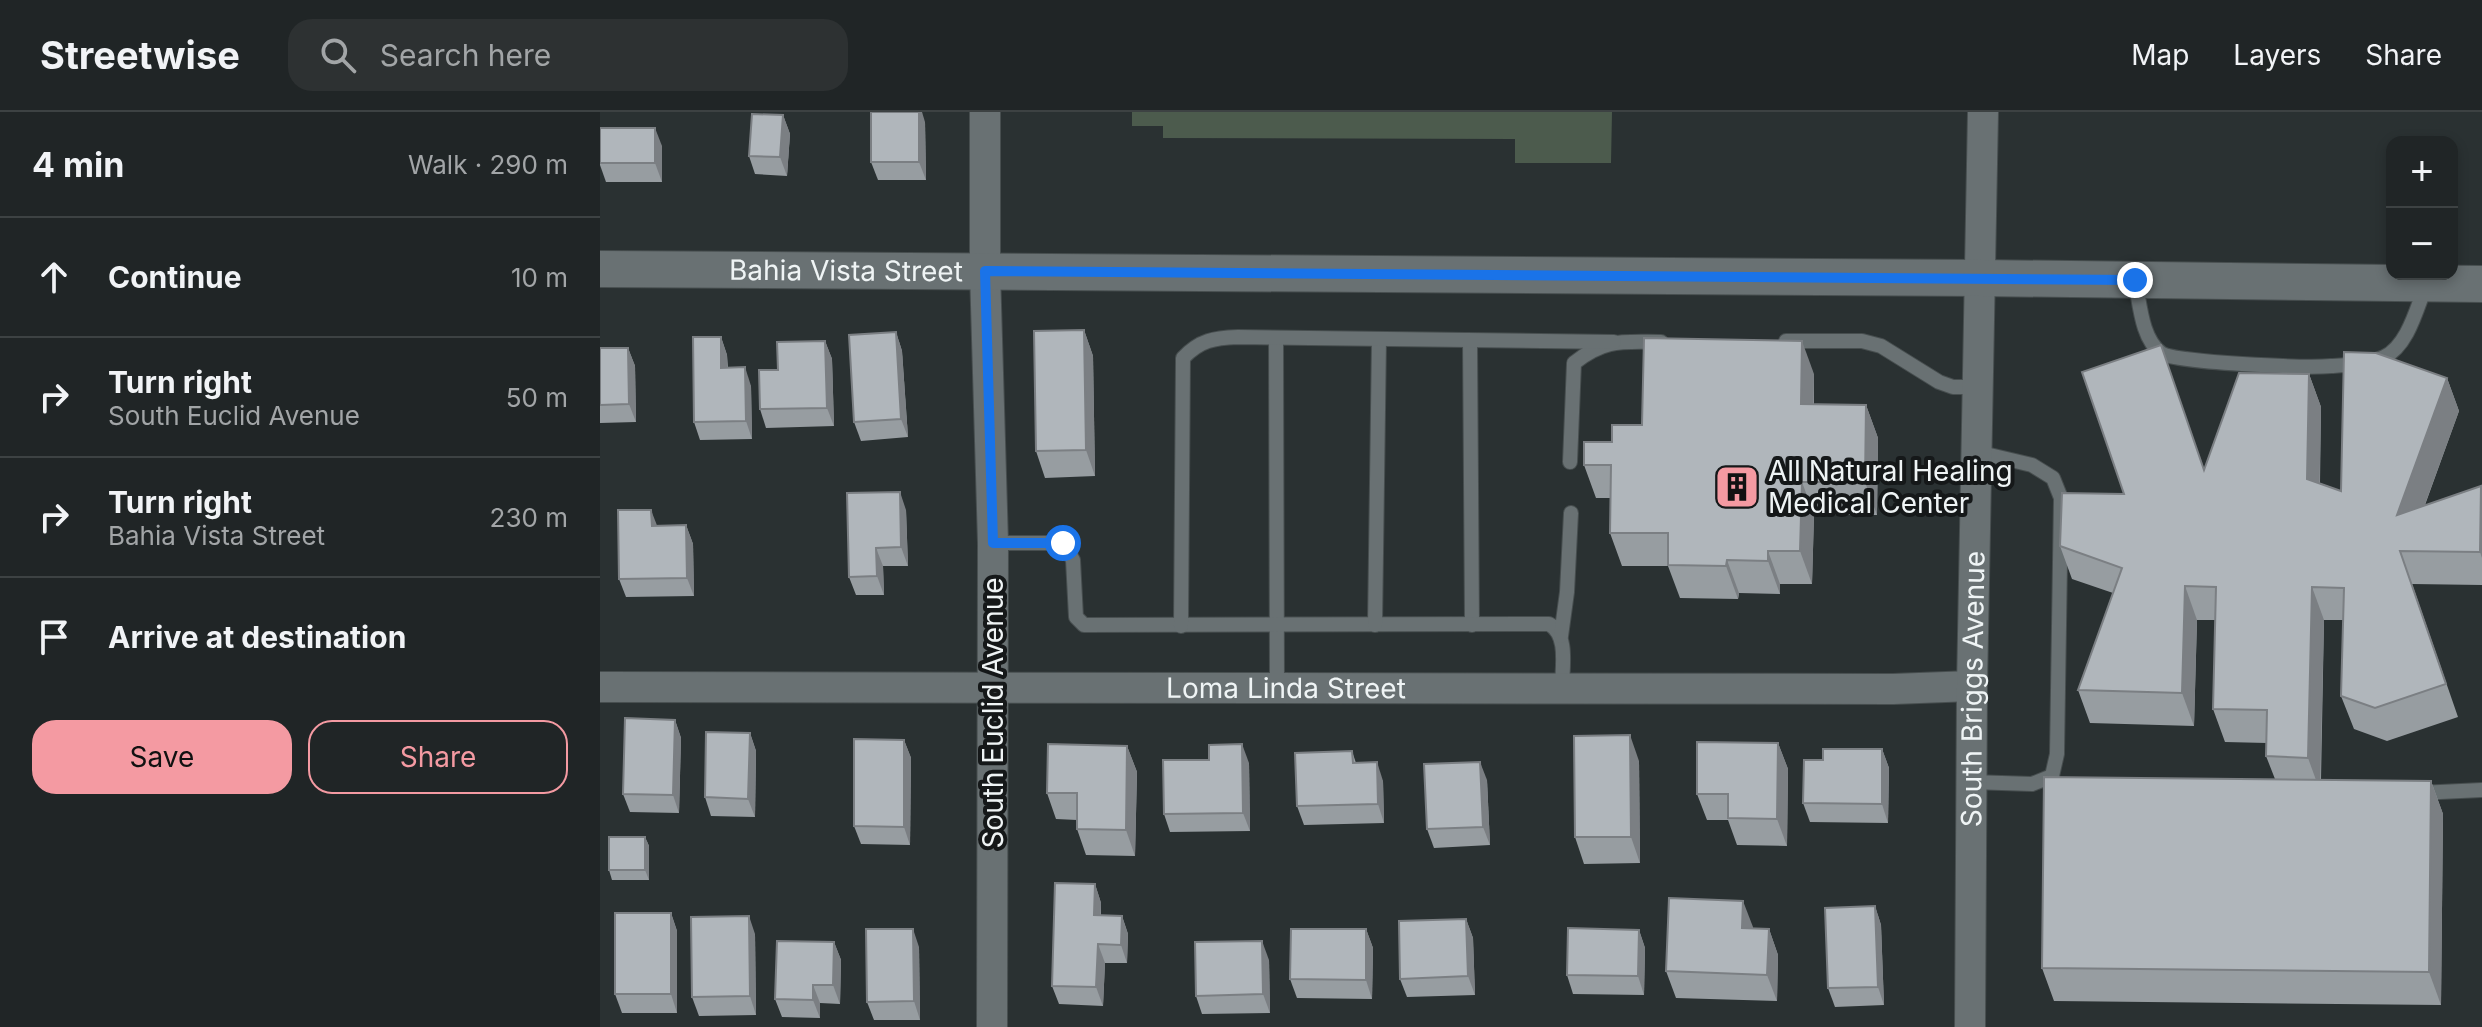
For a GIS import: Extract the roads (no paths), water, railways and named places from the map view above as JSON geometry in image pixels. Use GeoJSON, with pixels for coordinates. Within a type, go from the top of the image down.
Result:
{"type":"FeatureCollection","features":[{"type":"Feature","properties":{"kind":"street","name":"South Euclid Avenue"},"geometry":{"type":"LineString","coordinates":[[985,112],[985,271],[993,543],[992,1027]]}},
{"type":"Feature","properties":{"kind":"street","name":"South Briggs Avenue"},"geometry":{"type":"LineString","coordinates":[[1970,1027],[1972,686],[1983,112]]}},
{"type":"Feature","properties":{"kind":"street","name":"Bahia Vista Street"},"geometry":{"type":"LineString","coordinates":[[600,269],[2482,284]]}},
{"type":"Feature","properties":{"kind":"street","name":"Loma Linda Street"},"geometry":{"type":"LineString","coordinates":[[600,687],[1893,689],[1972,686]]}},
{"type":"Feature","properties":{"kind":"lane"},"geometry":{"type":"LineString","coordinates":[[2135,280],[2149,339],[2163,355],[2192,360],[2328,366],[2366,362],[2386,356],[2400,344],[2426,285]]}},
{"type":"Feature","properties":{"kind":"lane"},"geometry":{"type":"LineString","coordinates":[[1181,626],[1183,358],[1193,347],[1209,338],[1674,342]]}},
{"type":"Feature","properties":{"kind":"lane"},"geometry":{"type":"LineString","coordinates":[[1276,338],[1277,689]]}},
{"type":"Feature","properties":{"kind":"lane"},"geometry":{"type":"LineString","coordinates":[[1375,625],[1379,339]]}},
{"type":"Feature","properties":{"kind":"lane"},"geometry":{"type":"LineString","coordinates":[[1470,341],[1472,625]]}},
{"type":"Feature","properties":{"kind":"lane"},"geometry":{"type":"LineString","coordinates":[[1778,341],[1872,343],[1939,382],[1953,387],[1979,387]]}},
{"type":"Feature","properties":{"kind":"lane"},"geometry":{"type":"LineString","coordinates":[[1570,462],[1574,363],[1595,347],[1614,342]]}},
{"type":"Feature","properties":{"kind":"lane"},"geometry":{"type":"LineString","coordinates":[[1977,452],[2032,465],[2053,478],[2061,498],[2057,754],[2052,776]]}},
{"type":"Feature","properties":{"kind":"lane"},"geometry":{"type":"LineString","coordinates":[[1562,688],[1561,636],[1567,592],[1571,513]]}},
{"type":"Feature","properties":{"kind":"lane"},"geometry":{"type":"LineString","coordinates":[[993,543],[1063,543],[1073,560],[1076,617],[1084,625],[1549,624],[1561,636]]}},
{"type":"Feature","properties":{"kind":"lane"},"geometry":{"type":"LineString","coordinates":[[1971,782],[2032,784],[2052,776],[2068,779]]}},
{"type":"Feature","properties":{"kind":"lane"},"geometry":{"type":"LineString","coordinates":[[2407,794],[2482,790]]}},
{"type":"Feature","properties":{"kind":"place","name":"All Natural Healing Medical Center"},"geometry":{"type":"Point","coordinates":[1737,487]}}]}
